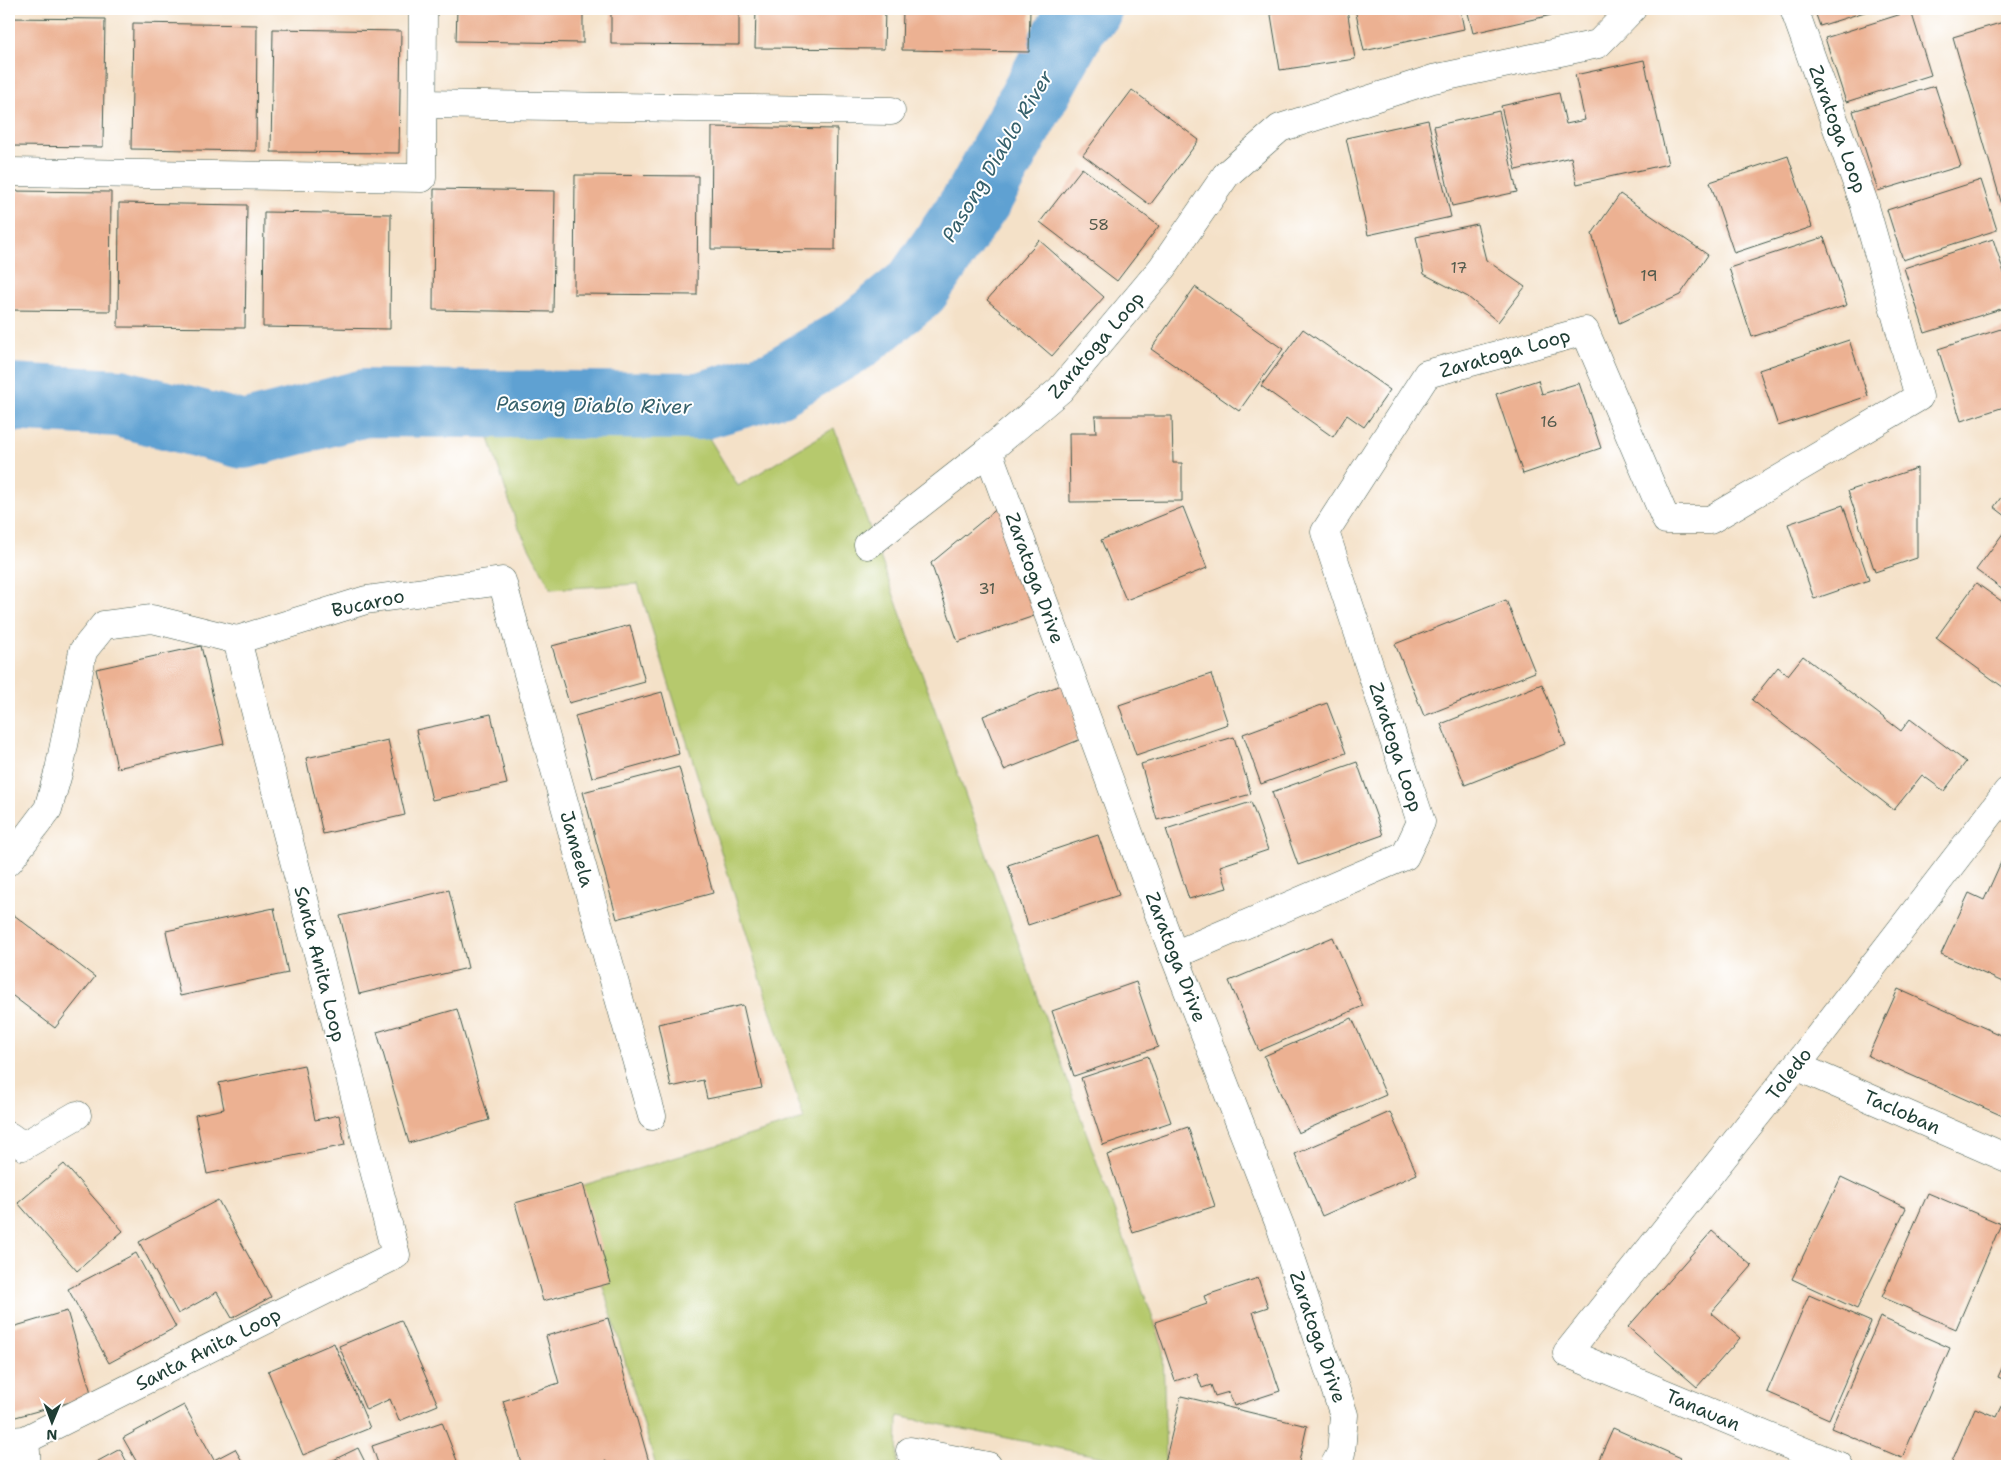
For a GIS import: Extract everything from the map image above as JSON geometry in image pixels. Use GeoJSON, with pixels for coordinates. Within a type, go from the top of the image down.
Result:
{"type":"FeatureCollection","features":[{"type":"Feature","properties":{"kind":"street"},"geometry":{"type":"LineString","coordinates":[[9,172],[422,178],[423,9]]}},
{"type":"Feature","properties":{"kind":"street","name":"Zaratoga Loop"},"geometry":{"type":"LineString","coordinates":[[868,545],[988,451],[1060,390],[1162,268],[1226,175],[1280,128],[1433,79],[1598,44],[1632,9]]}},
{"type":"Feature","properties":{"kind":"street","name":"Zaratoga Loop"},"geometry":{"type":"LineString","coordinates":[[1174,955],[1405,856],[1421,822],[1325,532],[1427,374],[1585,330],[1666,520],[1710,520],[1919,397],[1864,203],[1794,9]]}},
{"type":"Feature","properties":{"kind":"street"},"geometry":{"type":"LineString","coordinates":[[423,104],[890,111]]}},
{"type":"Feature","properties":{"kind":"street","name":"Zaratoga Drive"},"geometry":{"type":"LineString","coordinates":[[988,451],[1174,955],[1281,1228],[1344,1415],[1341,1453],[1334,1466]]}},
{"type":"Feature","properties":{"kind":"street","name":"Bucaroo"},"geometry":{"type":"LineString","coordinates":[[237,640],[366,600],[502,582]]}},
{"type":"Feature","properties":{"kind":"street","name":"Jameela"},"geometry":{"type":"LineString","coordinates":[[502,582],[652,1116]]}},
{"type":"Feature","properties":{"kind":"street"},"geometry":{"type":"LineString","coordinates":[[9,861],[48,808],[59,770],[83,651],[104,626],[152,620],[237,640]]}},
{"type":"Feature","properties":{"kind":"street","name":"Santa Anita Loop"},"geometry":{"type":"LineString","coordinates":[[20,1449],[396,1255],[237,640]]}},
{"type":"Feature","properties":{"kind":"street","name":"Toledo"},"geometry":{"type":"LineString","coordinates":[[1567,1354],[1796,1066],[2007,792]]}},
{"type":"Feature","properties":{"kind":"street","name":"Tacloban"},"geometry":{"type":"LineString","coordinates":[[1796,1066],[2007,1158]]}},
{"type":"Feature","properties":{"kind":"street"},"geometry":{"type":"LineString","coordinates":[[9,1136],[23,1146],[77,1115]]}},
{"type":"Feature","properties":{"kind":"street","name":"Tanauan"},"geometry":{"type":"LineString","coordinates":[[1567,1354],[1839,1466]]}},
{"type":"Feature","properties":{"kind":"street"},"geometry":{"type":"LineString","coordinates":[[910,1451],[988,1466]]}},
{"type":"Feature","properties":{"kind":"green space"},"geometry":{"type":"Polygon","coordinates":[[[484,423],[700,423],[738,486],[834,428],[1163,1347],[1166,1466],[1147,1466],[898,1416],[897,1466],[656,1466],[574,1188],[804,1119],[638,584],[551,589],[517,525],[484,423]]]}},
{"type":"Feature","properties":{"kind":"building"},"geometry":{"type":"Polygon","coordinates":[[[457,9],[583,9],[583,43],[456,41],[457,9]]]}},
{"type":"Feature","properties":{"kind":"building"},"geometry":{"type":"Polygon","coordinates":[[[611,9],[739,9],[739,45],[611,44],[611,9]]]}},
{"type":"Feature","properties":{"kind":"building"},"geometry":{"type":"Polygon","coordinates":[[[756,9],[885,9],[884,49],[755,48],[756,9]]]}},
{"type":"Feature","properties":{"kind":"building"},"geometry":{"type":"Polygon","coordinates":[[[903,9],[1030,9],[1029,52],[902,50],[903,9]]]}},
{"type":"Feature","properties":{"kind":"building"},"geometry":{"type":"Polygon","coordinates":[[[1270,9],[1347,9],[1355,59],[1280,70],[1270,9]]]}},
{"type":"Feature","properties":{"kind":"building"},"geometry":{"type":"Polygon","coordinates":[[[1355,9],[1460,9],[1464,29],[1364,51],[1355,9]]]}},
{"type":"Feature","properties":{"kind":"building"},"geometry":{"type":"Polygon","coordinates":[[[1467,9],[1554,9],[1556,14],[1473,33],[1467,9]]]}},
{"type":"Feature","properties":{"kind":"building"},"geometry":{"type":"Polygon","coordinates":[[[1814,9],[1874,9],[1820,26],[1814,9]]]}},
{"type":"Feature","properties":{"kind":"building"},"geometry":{"type":"Polygon","coordinates":[[[1911,11],[1931,75],[1846,102],[1825,38],[1911,11]]]}},
{"type":"Feature","properties":{"kind":"building"},"geometry":{"type":"Polygon","coordinates":[[[9,18],[105,19],[103,147],[9,146],[9,18]]]}},
{"type":"Feature","properties":{"kind":"building"},"geometry":{"type":"Polygon","coordinates":[[[2007,21],[2007,204],[2002,205],[1953,37],[2007,21]]]}},
{"type":"Feature","properties":{"kind":"building"},"geometry":{"type":"Polygon","coordinates":[[[133,23],[257,25],[256,151],[131,149],[133,23]]]}},
{"type":"Feature","properties":{"kind":"building"},"geometry":{"type":"Polygon","coordinates":[[[273,29],[401,31],[399,153],[271,152],[273,29]]]}},
{"type":"Feature","properties":{"kind":"building"},"geometry":{"type":"Polygon","coordinates":[[[1644,60],[1668,164],[1577,184],[1571,157],[1516,170],[1501,106],[1559,93],[1566,124],[1585,120],[1575,75],[1644,60]]]}},
{"type":"Feature","properties":{"kind":"building"},"geometry":{"type":"Polygon","coordinates":[[[1935,86],[1961,166],[1878,191],[1853,111],[1935,86]]]}},
{"type":"Feature","properties":{"kind":"building"},"geometry":{"type":"Polygon","coordinates":[[[1132,90],[1199,140],[1150,205],[1083,155],[1132,90]]]}},
{"type":"Feature","properties":{"kind":"building"},"geometry":{"type":"Polygon","coordinates":[[[1499,111],[1517,192],[1452,206],[1434,126],[1499,111]]]}},
{"type":"Feature","properties":{"kind":"building"},"geometry":{"type":"Polygon","coordinates":[[[1428,120],[1451,217],[1368,235],[1346,138],[1428,120]]]}},
{"type":"Feature","properties":{"kind":"building"},"geometry":{"type":"Polygon","coordinates":[[[712,127],[837,129],[835,250],[711,249],[712,127]]]}},
{"type":"Feature","properties":{"kind":"building"},"geometry":{"type":"Polygon","coordinates":[[[1788,156],[1812,227],[1734,253],[1710,182],[1788,156]]]}},
{"type":"Feature","properties":{"kind":"building"},"geometry":{"type":"Polygon","coordinates":[[[1082,168],[1159,226],[1117,281],[1040,222],[1082,168]]]}},
{"type":"Feature","properties":{"kind":"building"},"geometry":{"type":"Polygon","coordinates":[[[575,175],[698,176],[697,295],[574,294],[575,175]]]}},
{"type":"Feature","properties":{"kind":"building"},"geometry":{"type":"Polygon","coordinates":[[[1981,180],[1997,230],[1903,260],[1887,210],[1981,180]]]}},
{"type":"Feature","properties":{"kind":"building"},"geometry":{"type":"Polygon","coordinates":[[[434,189],[555,191],[553,312],[433,310],[434,189]]]}},
{"type":"Feature","properties":{"kind":"building"},"geometry":{"type":"Polygon","coordinates":[[[9,191],[111,192],[110,311],[9,310],[9,191]]]}},
{"type":"Feature","properties":{"kind":"building"},"geometry":{"type":"Polygon","coordinates":[[[1620,194],[1708,255],[1680,295],[1619,323],[1592,234],[1620,194]]]}},
{"type":"Feature","properties":{"kind":"building"},"geometry":{"type":"Polygon","coordinates":[[[119,203],[247,205],[245,328],[118,327],[119,203]]]}},
{"type":"Feature","properties":{"kind":"building"},"geometry":{"type":"Polygon","coordinates":[[[264,212],[391,214],[390,329],[263,327],[264,212]]]}},
{"type":"Feature","properties":{"kind":"building"},"geometry":{"type":"Polygon","coordinates":[[[1477,224],[1486,260],[1525,287],[1498,322],[1468,297],[1424,274],[1416,237],[1477,224]]]}},
{"type":"Feature","properties":{"kind":"building"},"geometry":{"type":"Polygon","coordinates":[[[1824,237],[1847,305],[1752,337],[1729,268],[1824,237]]]}},
{"type":"Feature","properties":{"kind":"building"},"geometry":{"type":"Polygon","coordinates":[[[1993,239],[2007,282],[2007,307],[1925,333],[1904,268],[1993,239]]]}},
{"type":"Feature","properties":{"kind":"building"},"geometry":{"type":"Polygon","coordinates":[[[1039,240],[1104,297],[1052,356],[987,300],[1039,240]]]}},
{"type":"Feature","properties":{"kind":"building"},"geometry":{"type":"Polygon","coordinates":[[[1195,287],[1283,349],[1239,411],[1151,349],[1195,287]]]}},
{"type":"Feature","properties":{"kind":"building"},"geometry":{"type":"Polygon","coordinates":[[[2007,327],[2007,406],[1961,421],[1938,349],[2007,327]]]}},
{"type":"Feature","properties":{"kind":"building"},"geometry":{"type":"Polygon","coordinates":[[[1303,329],[1390,390],[1364,427],[1347,415],[1333,437],[1261,386],[1303,329]]]}},
{"type":"Feature","properties":{"kind":"building"},"geometry":{"type":"Polygon","coordinates":[[[1849,340],[1868,396],[1778,426],[1759,370],[1849,340]]]}},
{"type":"Feature","properties":{"kind":"building"},"geometry":{"type":"Polygon","coordinates":[[[1538,380],[1542,394],[1579,383],[1601,448],[1523,474],[1496,394],[1538,380]]]}},
{"type":"Feature","properties":{"kind":"building"},"geometry":{"type":"Polygon","coordinates":[[[1095,416],[1172,416],[1173,463],[1182,463],[1182,501],[1070,502],[1069,433],[1096,433],[1095,416]]]}},
{"type":"Feature","properties":{"kind":"building"},"geometry":{"type":"Polygon","coordinates":[[[1917,468],[1917,558],[1875,572],[1848,491],[1917,468]]]}},
{"type":"Feature","properties":{"kind":"building"},"geometry":{"type":"Polygon","coordinates":[[[2007,489],[2007,517],[1994,507],[2007,489]]]}},
{"type":"Feature","properties":{"kind":"building"},"geometry":{"type":"Polygon","coordinates":[[[1004,503],[1043,613],[958,642],[931,563],[1004,503]]]}},
{"type":"Feature","properties":{"kind":"building"},"geometry":{"type":"Polygon","coordinates":[[[1843,505],[1869,580],[1814,599],[1788,524],[1843,505]]]}},
{"type":"Feature","properties":{"kind":"building"},"geometry":{"type":"Polygon","coordinates":[[[1183,507],[1207,568],[1126,600],[1101,540],[1183,507]]]}},
{"type":"Feature","properties":{"kind":"building"},"geometry":{"type":"Polygon","coordinates":[[[2007,528],[2007,593],[1976,570],[2007,528]]]}},
{"type":"Feature","properties":{"kind":"building"},"geometry":{"type":"Polygon","coordinates":[[[1976,583],[2007,605],[2007,690],[1936,638],[1976,583]]]}},
{"type":"Feature","properties":{"kind":"building"},"geometry":{"type":"Polygon","coordinates":[[[1506,600],[1535,672],[1424,716],[1395,644],[1506,600]]]}},
{"type":"Feature","properties":{"kind":"building"},"geometry":{"type":"Polygon","coordinates":[[[630,625],[645,682],[569,703],[552,646],[630,625]]]}},
{"type":"Feature","properties":{"kind":"building"},"geometry":{"type":"Polygon","coordinates":[[[201,646],[224,744],[117,768],[96,669],[201,646]]]}},
{"type":"Feature","properties":{"kind":"building"},"geometry":{"type":"Polygon","coordinates":[[[1803,656],[1901,731],[1910,719],[1966,762],[1944,791],[1922,775],[1894,810],[1752,700],[1778,667],[1788,675],[1803,656]]]}},
{"type":"Feature","properties":{"kind":"building"},"geometry":{"type":"Polygon","coordinates":[[[1211,674],[1228,724],[1136,755],[1119,705],[1211,674]]]}},
{"type":"Feature","properties":{"kind":"building"},"geometry":{"type":"Polygon","coordinates":[[[1063,684],[1084,738],[1004,770],[983,716],[1063,684]]]}},
{"type":"Feature","properties":{"kind":"building"},"geometry":{"type":"Polygon","coordinates":[[[1542,684],[1566,745],[1465,785],[1441,724],[1542,684]]]}},
{"type":"Feature","properties":{"kind":"building"},"geometry":{"type":"Polygon","coordinates":[[[662,692],[679,754],[592,778],[575,716],[662,692]]]}},
{"type":"Feature","properties":{"kind":"building"},"geometry":{"type":"Polygon","coordinates":[[[1327,703],[1346,753],[1261,784],[1243,734],[1327,703]]]}},
{"type":"Feature","properties":{"kind":"building"},"geometry":{"type":"Polygon","coordinates":[[[491,714],[507,784],[432,800],[416,730],[491,714]]]}},
{"type":"Feature","properties":{"kind":"building"},"geometry":{"type":"Polygon","coordinates":[[[1234,737],[1251,794],[1157,820],[1141,764],[1234,737]]]}},
{"type":"Feature","properties":{"kind":"building"},"geometry":{"type":"Polygon","coordinates":[[[388,740],[405,815],[323,834],[306,758],[388,740]]]}},
{"type":"Feature","properties":{"kind":"building"},"geometry":{"type":"Polygon","coordinates":[[[1357,762],[1383,835],[1298,865],[1272,792],[1357,762]]]}},
{"type":"Feature","properties":{"kind":"building"},"geometry":{"type":"Polygon","coordinates":[[[679,767],[713,893],[617,919],[583,792],[679,767]]]}},
{"type":"Feature","properties":{"kind":"building"},"geometry":{"type":"Polygon","coordinates":[[[1251,802],[1268,850],[1220,866],[1227,888],[1189,899],[1166,829],[1251,802]]]}},
{"type":"Feature","properties":{"kind":"building"},"geometry":{"type":"Polygon","coordinates":[[[1098,835],[1119,895],[1028,925],[1008,865],[1098,835]]]}},
{"type":"Feature","properties":{"kind":"building"},"geometry":{"type":"Polygon","coordinates":[[[2003,858],[2007,860],[2007,984],[1941,954],[1969,893],[1984,900],[2003,858]]]}},
{"type":"Feature","properties":{"kind":"building"},"geometry":{"type":"Polygon","coordinates":[[[449,890],[468,968],[359,994],[340,916],[449,890]]]}},
{"type":"Feature","properties":{"kind":"building"},"geometry":{"type":"Polygon","coordinates":[[[274,908],[288,973],[180,996],[166,931],[274,908]]]}},
{"type":"Feature","properties":{"kind":"building"},"geometry":{"type":"Polygon","coordinates":[[[14,915],[95,977],[55,1028],[9,993],[9,923],[14,915]]]}},
{"type":"Feature","properties":{"kind":"building"},"geometry":{"type":"Polygon","coordinates":[[[1333,937],[1363,1006],[1259,1051],[1229,981],[1333,937]]]}},
{"type":"Feature","properties":{"kind":"building"},"geometry":{"type":"Polygon","coordinates":[[[1136,982],[1158,1047],[1074,1076],[1052,1011],[1136,982]]]}},
{"type":"Feature","properties":{"kind":"building"},"geometry":{"type":"Polygon","coordinates":[[[1898,989],[2007,1038],[2007,1112],[2005,1117],[1868,1056],[1898,989]]]}},
{"type":"Feature","properties":{"kind":"building"},"geometry":{"type":"Polygon","coordinates":[[[743,1005],[762,1088],[707,1099],[703,1080],[671,1087],[658,1024],[743,1005]]]}},
{"type":"Feature","properties":{"kind":"building"},"geometry":{"type":"Polygon","coordinates":[[[457,1009],[489,1120],[409,1143],[377,1032],[457,1009]]]}},
{"type":"Feature","properties":{"kind":"building"},"geometry":{"type":"Polygon","coordinates":[[[1352,1018],[1386,1095],[1298,1133],[1264,1056],[1352,1018]]]}},
{"type":"Feature","properties":{"kind":"building"},"geometry":{"type":"Polygon","coordinates":[[[1148,1056],[1171,1122],[1103,1145],[1081,1078],[1148,1056]]]}},
{"type":"Feature","properties":{"kind":"building"},"geometry":{"type":"Polygon","coordinates":[[[304,1065],[315,1120],[339,1115],[345,1145],[207,1174],[195,1115],[224,1109],[219,1083],[304,1065]]]}},
{"type":"Feature","properties":{"kind":"building"},"geometry":{"type":"Polygon","coordinates":[[[1390,1112],[1417,1174],[1322,1216],[1295,1154],[1390,1112]]]}},
{"type":"Feature","properties":{"kind":"building"},"geometry":{"type":"Polygon","coordinates":[[[1188,1127],[1215,1206],[1133,1233],[1107,1155],[1188,1127]]]}},
{"type":"Feature","properties":{"kind":"building"},"geometry":{"type":"Polygon","coordinates":[[[64,1164],[123,1231],[77,1271],[18,1203],[64,1164]]]}},
{"type":"Feature","properties":{"kind":"building"},"geometry":{"type":"Polygon","coordinates":[[[1841,1177],[1906,1208],[1857,1309],[1792,1279],[1841,1177]]]}},
{"type":"Feature","properties":{"kind":"building"},"geometry":{"type":"Polygon","coordinates":[[[583,1184],[611,1283],[543,1301],[515,1203],[583,1184]]]}},
{"type":"Feature","properties":{"kind":"building"},"geometry":{"type":"Polygon","coordinates":[[[1928,1193],[2001,1224],[1956,1329],[1882,1297],[1928,1193]]]}},
{"type":"Feature","properties":{"kind":"building"},"geometry":{"type":"Polygon","coordinates":[[[218,1200],[271,1297],[232,1318],[217,1292],[178,1314],[139,1242],[218,1200]]]}},
{"type":"Feature","properties":{"kind":"building"},"geometry":{"type":"Polygon","coordinates":[[[1712,1231],[1752,1266],[1711,1313],[1740,1338],[1697,1387],[1628,1327],[1712,1231]]]}},
{"type":"Feature","properties":{"kind":"building"},"geometry":{"type":"Polygon","coordinates":[[[136,1253],[176,1327],[109,1363],[68,1289],[136,1253]]]}},
{"type":"Feature","properties":{"kind":"building"},"geometry":{"type":"Polygon","coordinates":[[[1258,1278],[1268,1307],[1253,1312],[1280,1391],[1234,1406],[1229,1392],[1215,1396],[1211,1385],[1202,1388],[1197,1374],[1175,1381],[1155,1322],[1207,1304],[1204,1296],[1258,1278]]]}},
{"type":"Feature","properties":{"kind":"building"},"geometry":{"type":"Polygon","coordinates":[[[1809,1295],[1871,1322],[1829,1419],[1767,1392],[1809,1295]]]}},
{"type":"Feature","properties":{"kind":"building"},"geometry":{"type":"Polygon","coordinates":[[[67,1311],[92,1396],[12,1418],[9,1406],[9,1328],[67,1311]]]}},
{"type":"Feature","properties":{"kind":"building"},"geometry":{"type":"Polygon","coordinates":[[[1880,1317],[1950,1348],[1902,1458],[1831,1428],[1880,1317]]]}},
{"type":"Feature","properties":{"kind":"building"},"geometry":{"type":"Polygon","coordinates":[[[608,1318],[649,1462],[636,1466],[607,1466],[606,1461],[587,1466],[522,1466],[503,1401],[559,1383],[546,1336],[608,1318]]]}},
{"type":"Feature","properties":{"kind":"building"},"geometry":{"type":"Polygon","coordinates":[[[401,1320],[438,1405],[399,1421],[390,1399],[366,1410],[339,1346],[401,1320]]]}},
{"type":"Feature","properties":{"kind":"building"},"geometry":{"type":"Polygon","coordinates":[[[334,1343],[370,1428],[303,1455],[268,1371],[334,1343]]]}},
{"type":"Feature","properties":{"kind":"building"},"geometry":{"type":"Polygon","coordinates":[[[2007,1357],[2007,1381],[1998,1377],[2007,1357]]]}},
{"type":"Feature","properties":{"kind":"building"},"geometry":{"type":"Polygon","coordinates":[[[1181,1396],[1307,1426],[1298,1466],[1164,1466],[1181,1396]]]}},
{"type":"Feature","properties":{"kind":"building"},"geometry":{"type":"Polygon","coordinates":[[[2005,1400],[2007,1401],[2007,1466],[1950,1466],[1975,1408],[1997,1417],[2005,1400]]]}},
{"type":"Feature","properties":{"kind":"building"},"geometry":{"type":"Polygon","coordinates":[[[184,1405],[214,1460],[235,1449],[245,1466],[139,1466],[123,1438],[184,1405]]]}},
{"type":"Feature","properties":{"kind":"building"},"geometry":{"type":"Polygon","coordinates":[[[442,1422],[459,1466],[379,1466],[372,1446],[442,1422]]]}},
{"type":"Feature","properties":{"kind":"building"},"geometry":{"type":"Polygon","coordinates":[[[1613,1428],[1681,1458],[1677,1466],[1596,1466],[1613,1428]]]}},
{"type":"Feature","properties":{"kind":"building"},"geometry":{"type":"Polygon","coordinates":[[[358,1448],[367,1466],[321,1466],[358,1448]]]}},
{"type":"Feature","properties":{"kind":"building"},"geometry":{"type":"Polygon","coordinates":[[[120,1449],[129,1466],[89,1466],[120,1449]]]}},
{"type":"Feature","properties":{"kind":"waterway","name":"Pasong Diablo River"},"geometry":{"type":"LineString","coordinates":[[9,397],[119,403],[244,435],[365,403],[700,406],[776,384],[854,338],[917,287],[979,197],[1078,16],[1088,9]]}}]}
